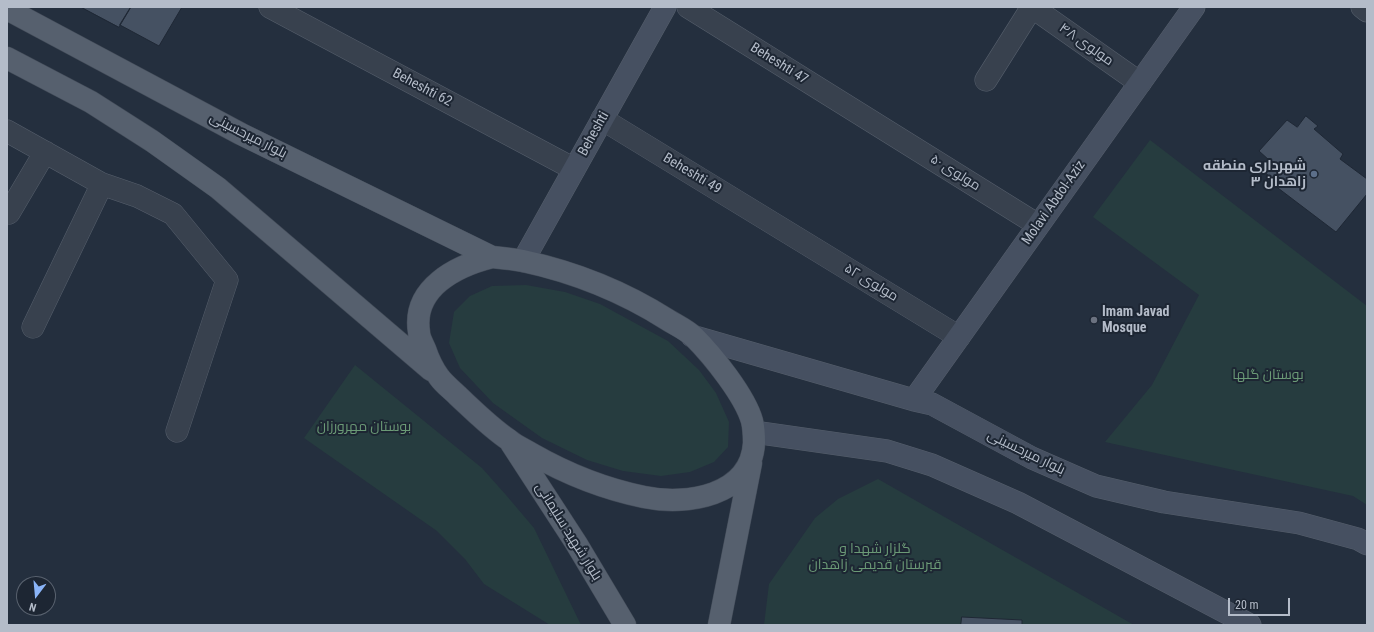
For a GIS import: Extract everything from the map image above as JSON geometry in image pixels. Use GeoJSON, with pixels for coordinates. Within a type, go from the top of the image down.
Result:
{"type":"FeatureCollection","features":[{"type":"Feature","properties":{"kind":"main road","name":"Beheshti"},"geometry":{"type":"LineString","coordinates":[[523,261],[665,7]]}},
{"type":"Feature","properties":{"kind":"main road","name":"Molavi Abdol-Aziz"},"geometry":{"type":"LineString","coordinates":[[914,400],[1194,7]]}},
{"type":"Feature","properties":{"kind":"main road","name":"بلوار میرحسینی"},"geometry":{"type":"LineString","coordinates":[[7,9],[241,134],[492,257]]}},
{"type":"Feature","properties":{"kind":"main road"},"geometry":{"type":"LineString","coordinates":[[7,58],[91,102],[152,140],[218,188],[439,377],[472,410],[509,441],[550,464],[575,475],[624,492],[670,501],[693,499],[716,493],[730,485],[744,473],[753,455]]}},
{"type":"Feature","properties":{"kind":"main road"},"geometry":{"type":"LineString","coordinates":[[439,377],[427,356],[419,334],[419,311],[424,297],[433,287],[454,271],[492,257],[523,261],[557,270],[611,289],[659,315],[692,336],[735,387],[750,415],[754,432],[753,455],[719,625]]}},
{"type":"Feature","properties":{"kind":"main road","name":"بلوار میرحسینی"},"geometry":{"type":"LineString","coordinates":[[692,336],[932,404],[1032,458],[1096,486],[1164,502],[1299,523],[1358,539],[1367,544]]}},
{"type":"Feature","properties":{"kind":"main road"},"geometry":{"type":"LineString","coordinates":[[754,432],[887,451],[932,465],[1018,503],[1250,625]]}},
{"type":"Feature","properties":{"kind":"main road","name":"بلوار شهید سلیمانی"},"geometry":{"type":"LineString","coordinates":[[509,441],[576,543],[625,625]]}},
{"type":"Feature","properties":{"kind":"street","name":"Beheshti 62"},"geometry":{"type":"LineString","coordinates":[[270,7],[574,169]]}},
{"type":"Feature","properties":{"kind":"street","name":"Beheshti 47"},"geometry":{"type":"LineString","coordinates":[[688,7],[871,121]]}},
{"type":"Feature","properties":{"kind":"street","name":"مولوی ۴۸"},"geometry":{"type":"LineString","coordinates":[[1032,7],[1140,83]]}},
{"type":"Feature","properties":{"kind":"street"},"geometry":{"type":"LineString","coordinates":[[986,80],[1032,7]]}},
{"type":"Feature","properties":{"kind":"street"},"geometry":{"type":"LineString","coordinates":[[1362,7],[1367,11]]}},
{"type":"Feature","properties":{"kind":"street","name":"Beheshti 49"},"geometry":{"type":"LineString","coordinates":[[602,119],[783,229]]}},
{"type":"Feature","properties":{"kind":"street","name":"مولوی ۵۰"},"geometry":{"type":"LineString","coordinates":[[871,121],[1038,225]]}},
{"type":"Feature","properties":{"kind":"street"},"geometry":{"type":"LineString","coordinates":[[7,131],[102,184],[137,196],[173,214],[227,280],[177,430]]}},
{"type":"Feature","properties":{"kind":"street"},"geometry":{"type":"LineString","coordinates":[[9,213],[45,152]]}},
{"type":"Feature","properties":{"kind":"street"},"geometry":{"type":"LineString","coordinates":[[33,327],[102,184]]}},
{"type":"Feature","properties":{"kind":"street","name":"مولوی ۵۲"},"geometry":{"type":"LineString","coordinates":[[783,229],[959,337]]}},
{"type":"Feature","properties":{"kind":"green space","name":"بوستان گلها"},"geometry":{"type":"Polygon","coordinates":[[[1150,140],[1367,306],[1367,505],[1353,496],[1105,442],[1152,385],[1199,295],[1093,217],[1150,140]]]}},
{"type":"Feature","properties":{"kind":"green space"},"geometry":{"type":"Polygon","coordinates":[[[526,285],[565,292],[600,304],[668,341],[699,370],[716,393],[729,422],[728,447],[714,462],[690,472],[661,476],[623,471],[587,460],[542,438],[493,403],[460,368],[449,343],[454,312],[470,296],[492,286],[526,285]]]}},
{"type":"Feature","properties":{"kind":"green space","name":"بوستان مهرورزان"},"geometry":{"type":"Polygon","coordinates":[[[355,365],[482,468],[506,495],[534,528],[581,625],[550,625],[484,584],[465,559],[437,531],[304,438],[355,365]]]}},
{"type":"Feature","properties":{"kind":"green space","name":"گلزار شهدا و قبرستان قدیمی زاهدان"},"geometry":{"type":"Polygon","coordinates":[[[878,479],[1134,625],[764,625],[769,584],[815,518],[838,499],[878,479]]]}},
{"type":"Feature","properties":{"kind":"building"},"geometry":{"type":"Polygon","coordinates":[[[81,7],[131,7],[119,27],[81,7]]]}},
{"type":"Feature","properties":{"kind":"building"},"geometry":{"type":"Polygon","coordinates":[[[131,7],[182,7],[159,46],[120,25],[131,7]]]}},
{"type":"Feature","properties":{"kind":"building","name":"شهرداری منطقه ۳ زاهدان"},"geometry":{"type":"Polygon","coordinates":[[[1306,116],[1318,126],[1314,129],[1343,154],[1340,159],[1367,179],[1367,194],[1336,232],[1274,185],[1276,181],[1261,170],[1269,160],[1259,151],[1287,120],[1297,127],[1306,116]]]}},
{"type":"Feature","properties":{"kind":"building"},"geometry":{"type":"Polygon","coordinates":[[[962,617],[1022,620],[1022,625],[961,625],[962,617]]]}},
{"type":"Feature","properties":{"kind":"place","name":"شهرداری منطقه ۳ زاهدان"},"geometry":{"type":"Point","coordinates":[1314,174]}},
{"type":"Feature","properties":{"kind":"place","name":"Imam Javad Mosque"},"geometry":{"type":"Point","coordinates":[1094,320]}}]}
